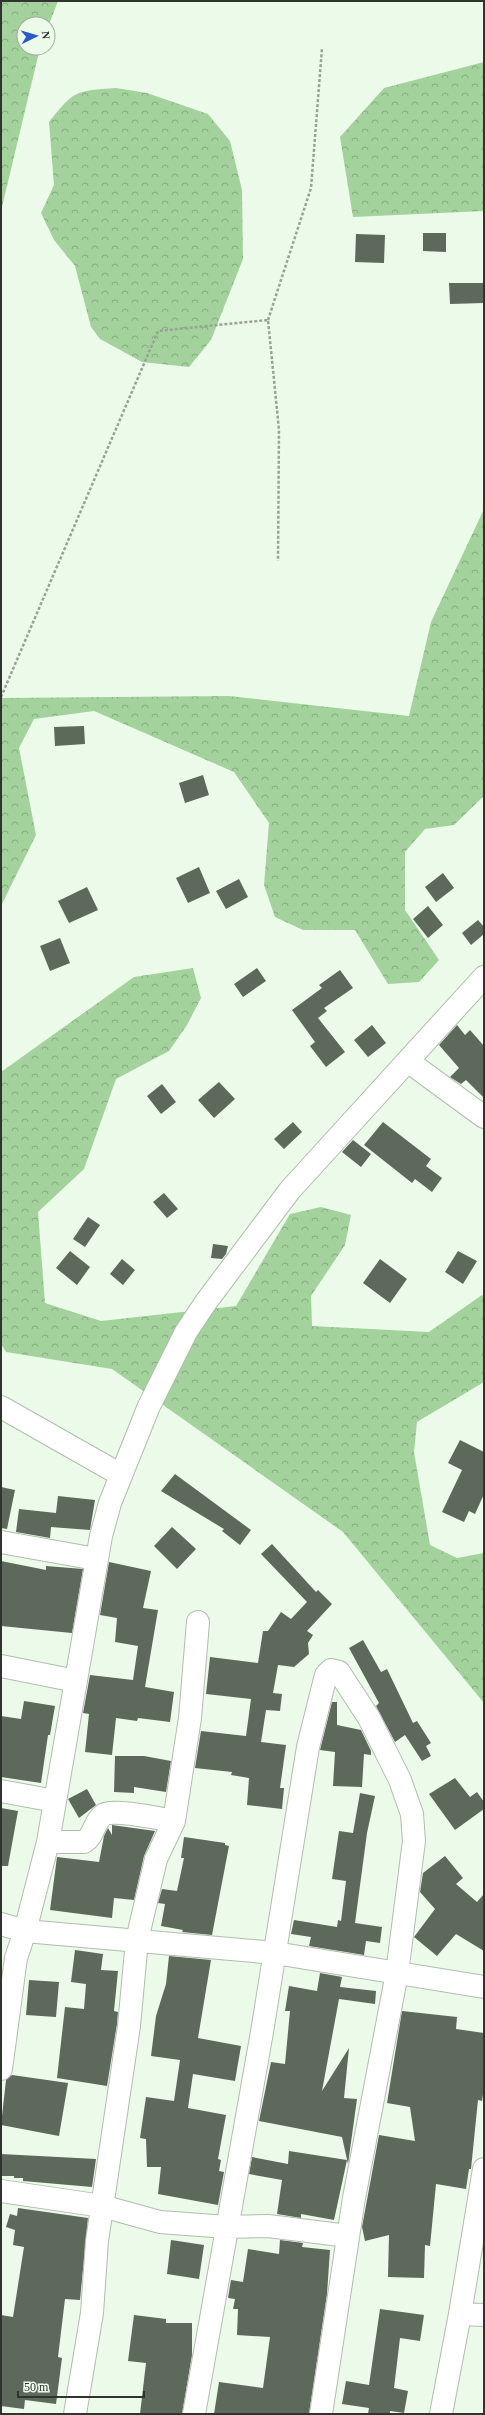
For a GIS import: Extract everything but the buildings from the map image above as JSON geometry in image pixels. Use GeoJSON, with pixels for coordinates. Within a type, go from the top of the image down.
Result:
{"type":"FeatureCollection","features":[{"type":"Feature","properties":{"kind":"street"},"geometry":{"type":"LineString","coordinates":[[2,2059],[16,1958],[25,1931],[48,1842],[96,1559],[105,1521],[121,1474],[166,1370],[186,1332],[206,1302],[290,1190],[340,1133],[409,1062],[484,977]]}},
{"type":"Feature","properties":{"kind":"street"},"geometry":{"type":"LineString","coordinates":[[409,1062],[484,1117]]}},
{"type":"Feature","properties":{"kind":"street"},"geometry":{"type":"LineString","coordinates":[[1,1407],[121,1474]]}},
{"type":"Feature","properties":{"kind":"street"},"geometry":{"type":"LineString","coordinates":[[1,1542],[96,1559]]}},
{"type":"Feature","properties":{"kind":"street"},"geometry":{"type":"LineString","coordinates":[[75,2414],[92,2313],[102,2206],[129,2026],[137,1940],[156,1859],[174,1821],[190,1718],[198,1622]]}},
{"type":"Feature","properties":{"kind":"street"},"geometry":{"type":"LineString","coordinates":[[1,1666],[76,1680]]}},
{"type":"Feature","properties":{"kind":"street"},"geometry":{"type":"LineString","coordinates":[[194,2414],[275,1953],[308,1747],[326,1675],[331,1670],[335,1670],[339,1672],[383,1744],[412,1814],[413,1848],[397,1973],[348,2236],[321,2414]]}},
{"type":"Feature","properties":{"kind":"street"},"geometry":{"type":"LineString","coordinates":[[1,1791],[55,1802]]}},
{"type":"Feature","properties":{"kind":"street"},"geometry":{"type":"LineString","coordinates":[[48,1842],[84,1842],[89,1840],[101,1817],[110,1812],[174,1821]]}},
{"type":"Feature","properties":{"kind":"street"},"geometry":{"type":"LineString","coordinates":[[1,1924],[25,1931],[275,1953],[484,1987]]}},
{"type":"Feature","properties":{"kind":"street"},"geometry":{"type":"LineString","coordinates":[[440,2414],[460,2314],[484,2169]]}},
{"type":"Feature","properties":{"kind":"street"},"geometry":{"type":"LineString","coordinates":[[1,2191],[102,2206],[160,2222],[227,2228],[268,2226],[348,2236]]}},
{"type":"Feature","properties":{"kind":"street"},"geometry":{"type":"LineString","coordinates":[[460,2314],[484,2315]]}},
{"type":"Feature","properties":{"kind":"path"},"geometry":{"type":"LineString","coordinates":[[278,561],[279,430],[268,320],[311,188],[322,48]]}},
{"type":"Feature","properties":{"kind":"path"},"geometry":{"type":"LineString","coordinates":[[1,697],[158,331],[268,320]]}},
{"type":"Feature","properties":{"kind":"green space"},"geometry":{"type":"Polygon","coordinates":[[[1,1],[58,1],[52,16],[16,16],[16,56],[38,56],[1,211],[1,1]]]}},
{"type":"Feature","properties":{"kind":"green space"},"geometry":{"type":"Polygon","coordinates":[[[484,62],[484,211],[353,217],[340,137],[384,88],[484,62]]]}},
{"type":"Feature","properties":{"kind":"green space"},"geometry":{"type":"Polygon","coordinates":[[[116,88],[147,93],[208,114],[230,141],[242,190],[243,259],[211,340],[189,367],[142,362],[100,339],[91,327],[75,266],[54,240],[41,213],[54,185],[49,122],[71,98],[77,94],[92,90],[116,88]]]}},
{"type":"Feature","properties":{"kind":"green space"},"geometry":{"type":"Polygon","coordinates":[[[484,509],[484,796],[454,825],[425,829],[405,852],[405,910],[439,960],[419,982],[388,984],[355,930],[303,930],[275,917],[264,885],[269,823],[234,772],[94,711],[34,719],[19,748],[36,835],[1,906],[1,698],[229,696],[409,716],[431,622],[484,509]]]}},
{"type":"Feature","properties":{"kind":"green space"},"geometry":{"type":"Polygon","coordinates":[[[193,968],[201,998],[187,1025],[169,1051],[116,1079],[84,1169],[38,1212],[45,1303],[101,1321],[236,1306],[290,1214],[321,1207],[351,1215],[345,1245],[311,1296],[312,1326],[429,1332],[482,1295],[484,1297],[484,1382],[417,1422],[414,1452],[430,1545],[457,1558],[484,1553],[484,1703],[343,1532],[112,1369],[6,1352],[1,1344],[1,1072],[134,977],[193,968]]]}}]}
